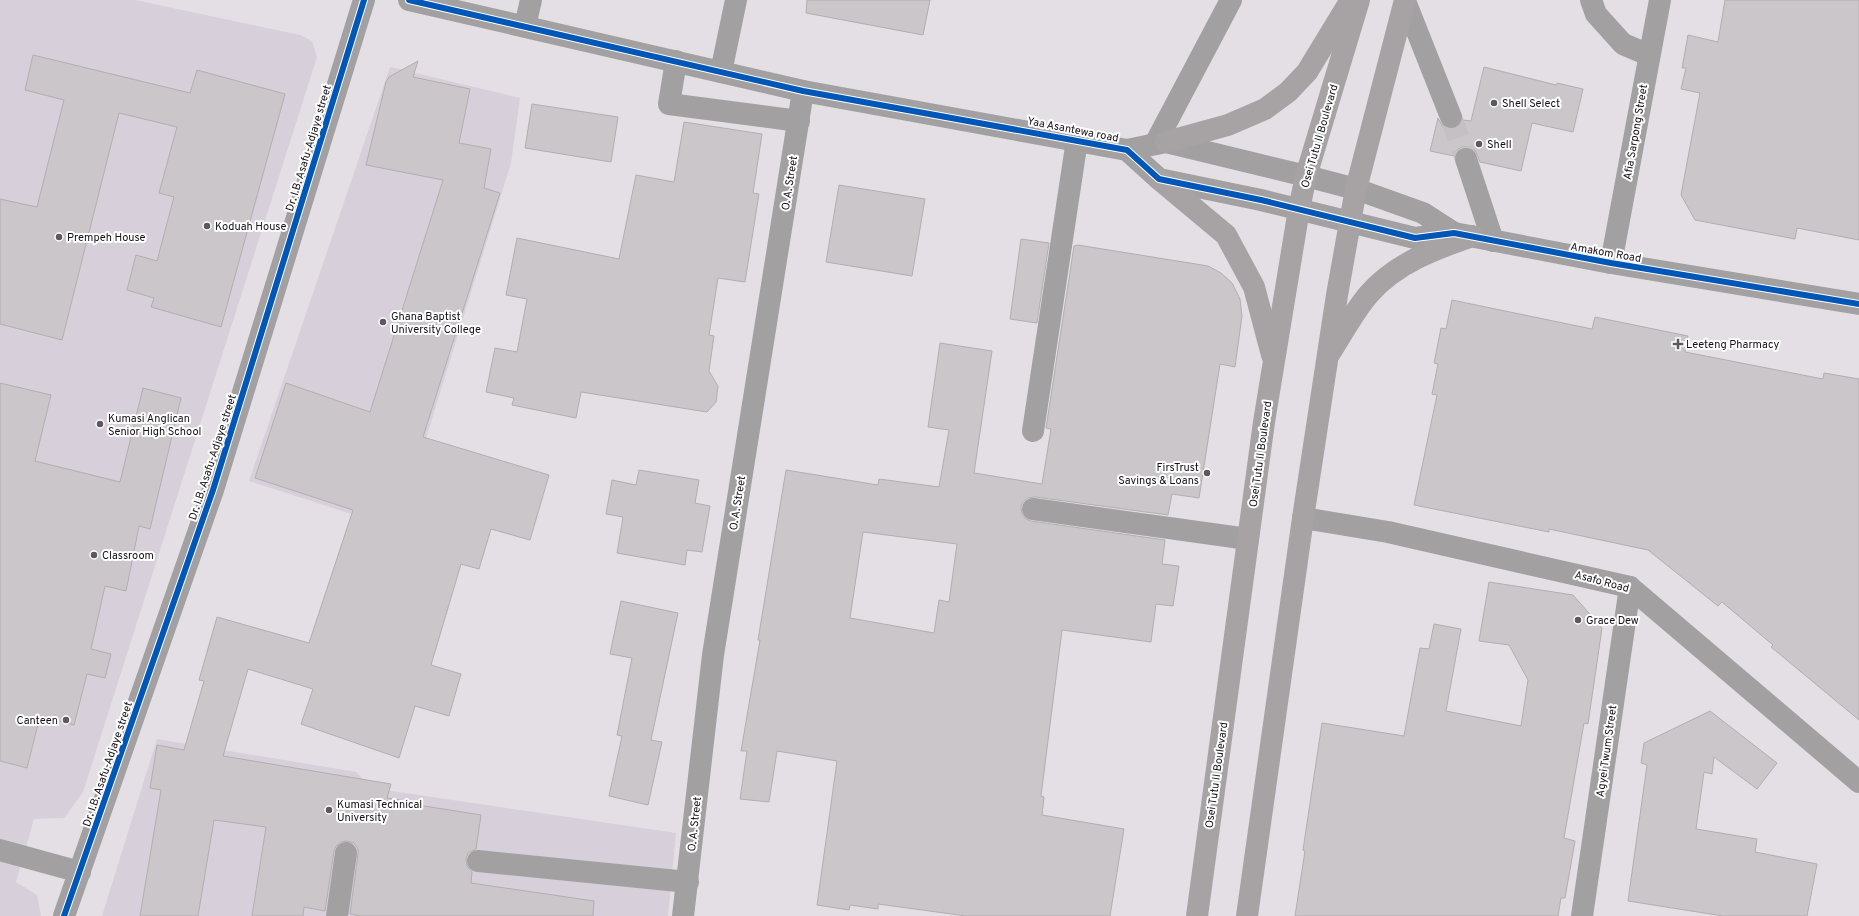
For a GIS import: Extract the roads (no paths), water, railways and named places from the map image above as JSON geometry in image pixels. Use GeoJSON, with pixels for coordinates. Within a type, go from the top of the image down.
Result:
{"type":"FeatureCollection","features":[{"type":"Feature","properties":{"kind":"main road"},"geometry":{"type":"LineString","coordinates":[[1161,143],[1228,125],[1265,108],[1288,92],[1307,72],[1351,0]]}},
{"type":"Feature","properties":{"kind":"main road","name":"Osei Tutu II Boulevard"},"geometry":{"type":"LineString","coordinates":[[1197,916],[1248,539],[1274,362],[1299,210],[1306,176],[1359,0]]}},
{"type":"Feature","properties":{"kind":"main road"},"geometry":{"type":"LineString","coordinates":[[1247,916],[1326,359],[1356,189],[1405,0]]}},
{"type":"Feature","properties":{"kind":"main road"},"geometry":{"type":"LineString","coordinates":[[1159,179],[1226,235],[1254,287],[1274,362]]}},
{"type":"Feature","properties":{"kind":"main road"},"geometry":{"type":"LineString","coordinates":[[1326,359],[1369,294],[1380,284],[1426,252],[1473,237]]}},
{"type":"Feature","properties":{"kind":"street","name":"Dr. I.B. Asafu-Adjaye street"},"geometry":{"type":"LineString","coordinates":[[64,916],[213,490],[364,0]]}},
{"type":"Feature","properties":{"kind":"street","name":"Yaa Asantewa road"},"geometry":{"type":"LineString","coordinates":[[409,0],[803,91],[1127,150],[1159,179],[1350,222]]}},
{"type":"Feature","properties":{"kind":"street"},"geometry":{"type":"LineString","coordinates":[[525,26],[531,0]]}},
{"type":"Feature","properties":{"kind":"street"},"geometry":{"type":"LineString","coordinates":[[721,72],[736,0]]}},
{"type":"Feature","properties":{"kind":"street"},"geometry":{"type":"LineString","coordinates":[[1127,150],[1161,143],[1231,0]]}},
{"type":"Feature","properties":{"kind":"street"},"geometry":{"type":"LineString","coordinates":[[1405,0],[1451,117]]}},
{"type":"Feature","properties":{"kind":"street"},"geometry":{"type":"LineString","coordinates":[[1591,0],[1596,14],[1623,44],[1649,55]]}},
{"type":"Feature","properties":{"kind":"street","name":"Afia Sarpong Street"},"geometry":{"type":"LineString","coordinates":[[1611,263],[1660,0]]}},
{"type":"Feature","properties":{"kind":"street"},"geometry":{"type":"LineString","coordinates":[[676,61],[669,104],[798,121]]}},
{"type":"Feature","properties":{"kind":"street","name":"O. A. Street"},"geometry":{"type":"LineString","coordinates":[[683,916],[713,655],[803,91]]}},
{"type":"Feature","properties":{"kind":"street"},"geometry":{"type":"LineString","coordinates":[[1033,431],[1077,140]]}},
{"type":"Feature","properties":{"kind":"street","name":"Amakom Road"},"geometry":{"type":"LineString","coordinates":[[1161,143],[1356,189],[1423,213],[1473,237]]}},
{"type":"Feature","properties":{"kind":"street"},"geometry":{"type":"LineString","coordinates":[[1466,159],[1473,237]]}},
{"type":"Feature","properties":{"kind":"street","name":"Amakom Road"},"geometry":{"type":"LineString","coordinates":[[1350,222],[1415,238],[1473,237],[1611,263],[1859,304]]}},
{"type":"Feature","properties":{"kind":"street"},"geometry":{"type":"LineString","coordinates":[[1033,508],[1248,539]]}},
{"type":"Feature","properties":{"kind":"street","name":"Asafo Road"},"geometry":{"type":"LineString","coordinates":[[1303,518],[1388,532],[1630,587],[1859,782]]}},
{"type":"Feature","properties":{"kind":"street","name":"Agyei Twum Street"},"geometry":{"type":"LineString","coordinates":[[1582,916],[1630,587]]}},
{"type":"Feature","properties":{"kind":"street"},"geometry":{"type":"LineString","coordinates":[[0,850],[80,872]]}},
{"type":"Feature","properties":{"kind":"street"},"geometry":{"type":"LineString","coordinates":[[337,916],[346,853]]}},
{"type":"Feature","properties":{"kind":"street"},"geometry":{"type":"LineString","coordinates":[[478,861],[688,882]]}},
{"type":"Feature","properties":{"kind":"tunnel"},"geometry":{"type":"LineString","coordinates":[[1451,117],[1466,159]]}},
{"type":"Feature","properties":{"kind":"place","name":"Shell Select"},"geometry":{"type":"Point","coordinates":[1494,103]}},
{"type":"Feature","properties":{"kind":"place","name":"Shell"},"geometry":{"type":"Point","coordinates":[1479,144]}},
{"type":"Feature","properties":{"kind":"place","name":"Koduah House"},"geometry":{"type":"Point","coordinates":[207,226]}},
{"type":"Feature","properties":{"kind":"place","name":"Prempeh House"},"geometry":{"type":"Point","coordinates":[59,237]}},
{"type":"Feature","properties":{"kind":"place","name":"Ghana Baptist University College"},"geometry":{"type":"Point","coordinates":[383,322]}},
{"type":"Feature","properties":{"kind":"place","name":"Leeteng Pharmacy"},"geometry":{"type":"Point","coordinates":[1678,344]}},
{"type":"Feature","properties":{"kind":"place","name":"Kumasi Anglican Senior High School"},"geometry":{"type":"Point","coordinates":[100,424]}},
{"type":"Feature","properties":{"kind":"place","name":"FirsTrust Savings & Loans"},"geometry":{"type":"Point","coordinates":[1207,473]}},
{"type":"Feature","properties":{"kind":"place","name":"Classroom"},"geometry":{"type":"Point","coordinates":[94,555]}},
{"type":"Feature","properties":{"kind":"place","name":"Grace Dew"},"geometry":{"type":"Point","coordinates":[1578,620]}},
{"type":"Feature","properties":{"kind":"place","name":"Canteen"},"geometry":{"type":"Point","coordinates":[66,720]}},
{"type":"Feature","properties":{"kind":"place","name":"Kumasi Technical University"},"geometry":{"type":"Point","coordinates":[329,810]}}]}
